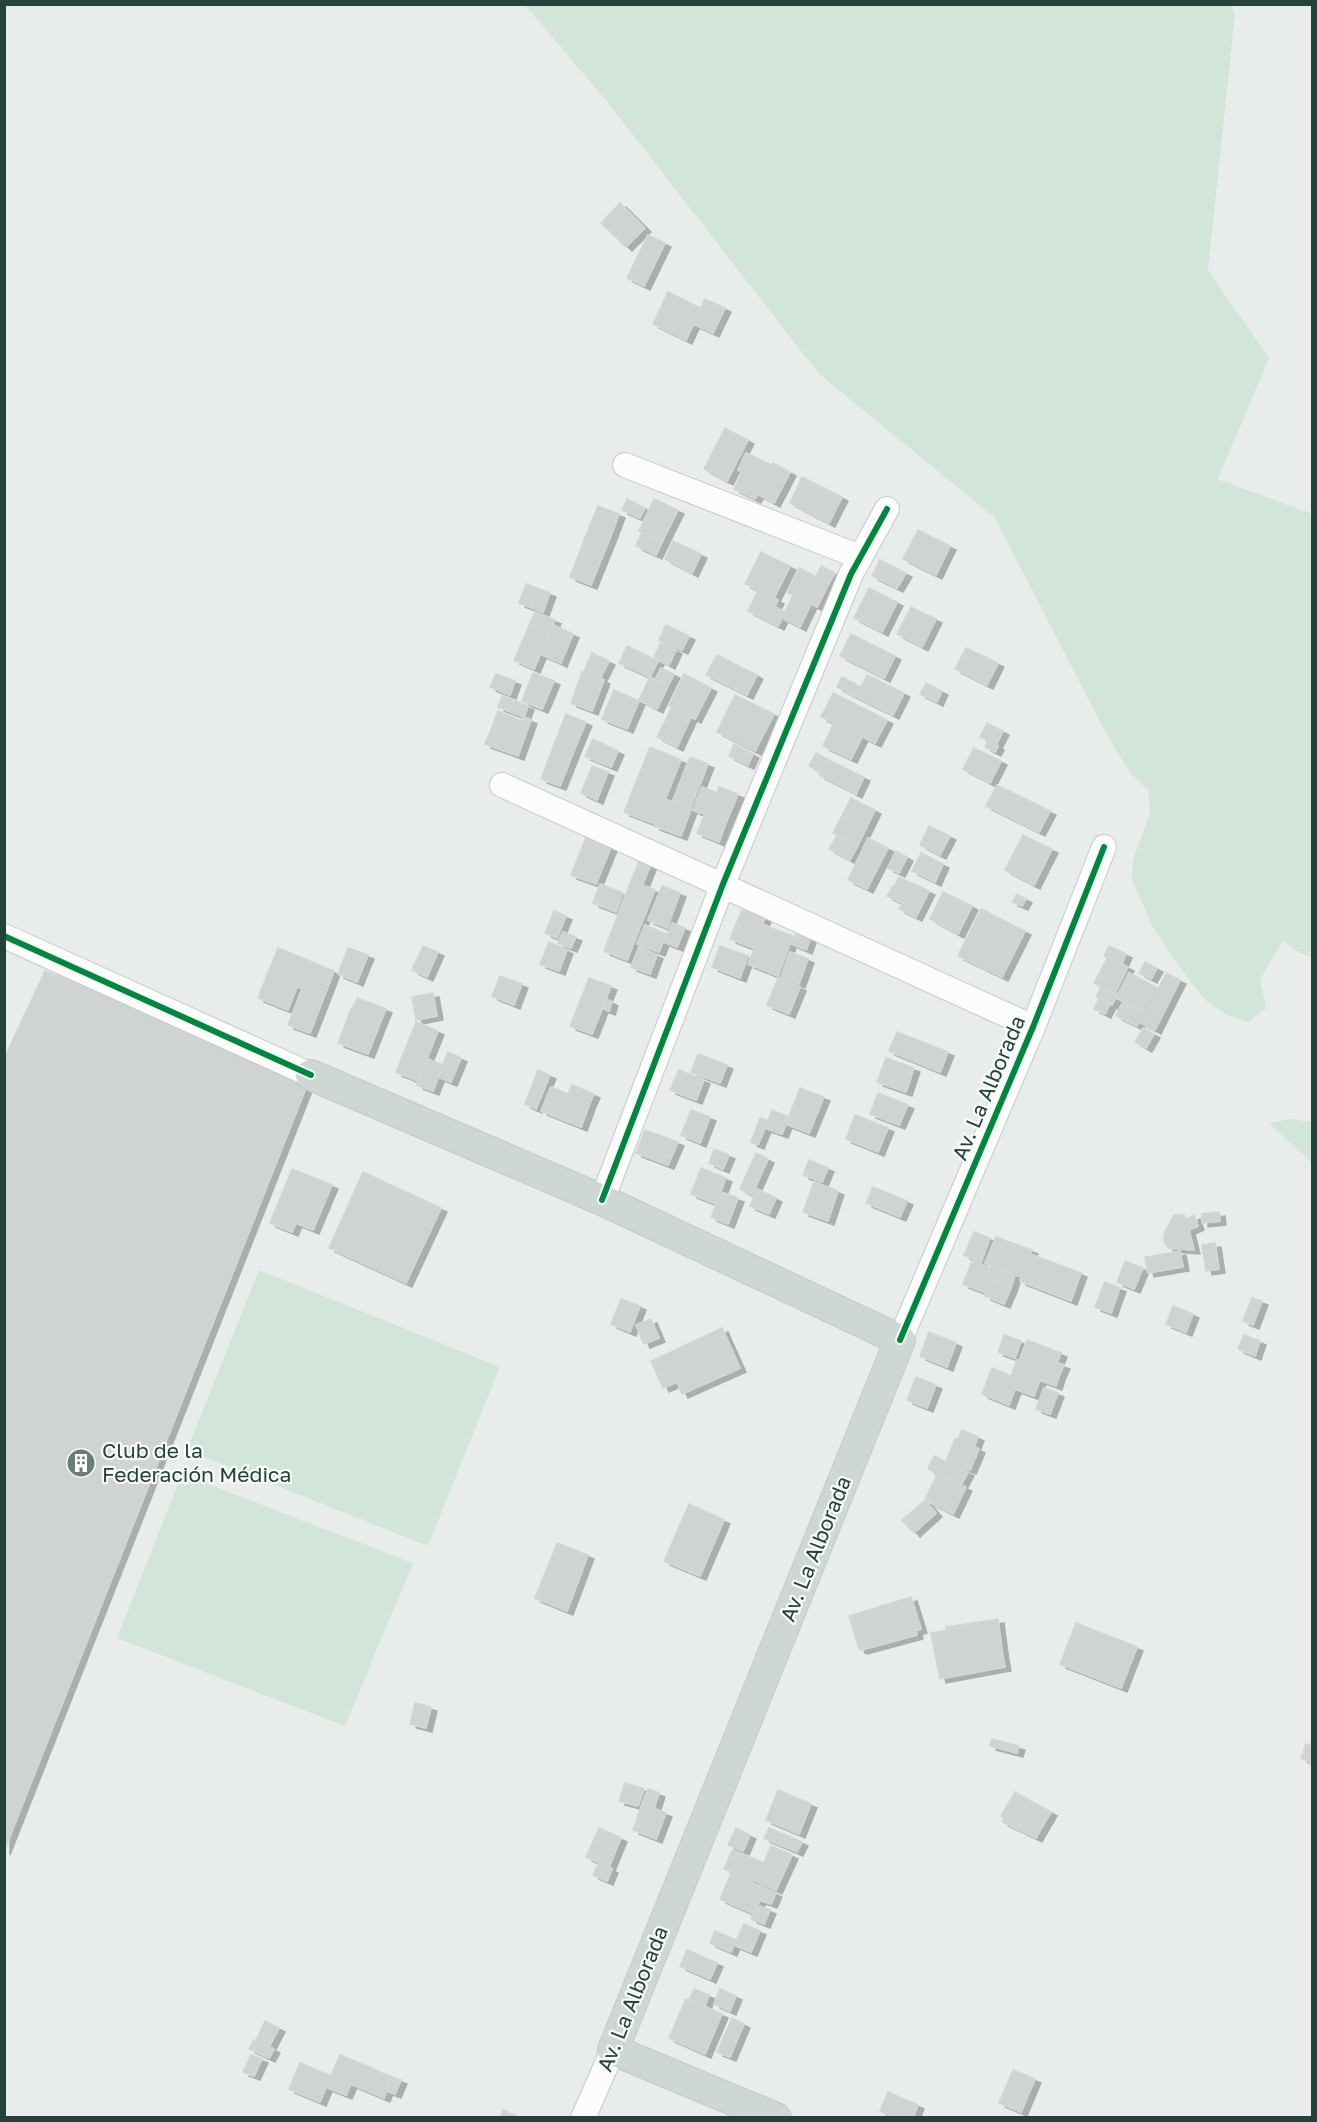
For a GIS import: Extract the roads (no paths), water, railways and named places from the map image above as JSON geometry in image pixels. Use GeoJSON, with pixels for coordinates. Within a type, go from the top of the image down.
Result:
{"type":"FeatureCollection","features":[{"type":"Feature","properties":{"kind":"main road"},"geometry":{"type":"LineString","coordinates":[[311,1075],[602,1200],[900,1340]]}},
{"type":"Feature","properties":{"kind":"main road","name":"Av. La Alborada"},"geometry":{"type":"LineString","coordinates":[[613,2050],[900,1340]]}},
{"type":"Feature","properties":{"kind":"main road"},"geometry":{"type":"LineString","coordinates":[[613,2050],[776,2118]]}},
{"type":"Feature","properties":{"kind":"street"},"geometry":{"type":"LineString","coordinates":[[625,465],[860,556]]}},
{"type":"Feature","properties":{"kind":"street"},"geometry":{"type":"LineString","coordinates":[[602,1200],[723,884],[860,556],[887,510]]}},
{"type":"Feature","properties":{"kind":"street"},"geometry":{"type":"LineString","coordinates":[[502,785],[1033,1027]]}},
{"type":"Feature","properties":{"kind":"street","name":"Av. La Alborada"},"geometry":{"type":"LineString","coordinates":[[900,1340],[1033,1027],[1104,848]]}},
{"type":"Feature","properties":{"kind":"street"},"geometry":{"type":"LineString","coordinates":[[4,936],[311,1075]]}},
{"type":"Feature","properties":{"kind":"street","name":"Av. La Alborada"},"geometry":{"type":"LineString","coordinates":[[583,2118],[613,2050]]}},
{"type":"Feature","properties":{"kind":"place","name":"Club de la Federación Médica"},"geometry":{"type":"Point","coordinates":[81,1463]}}]}
